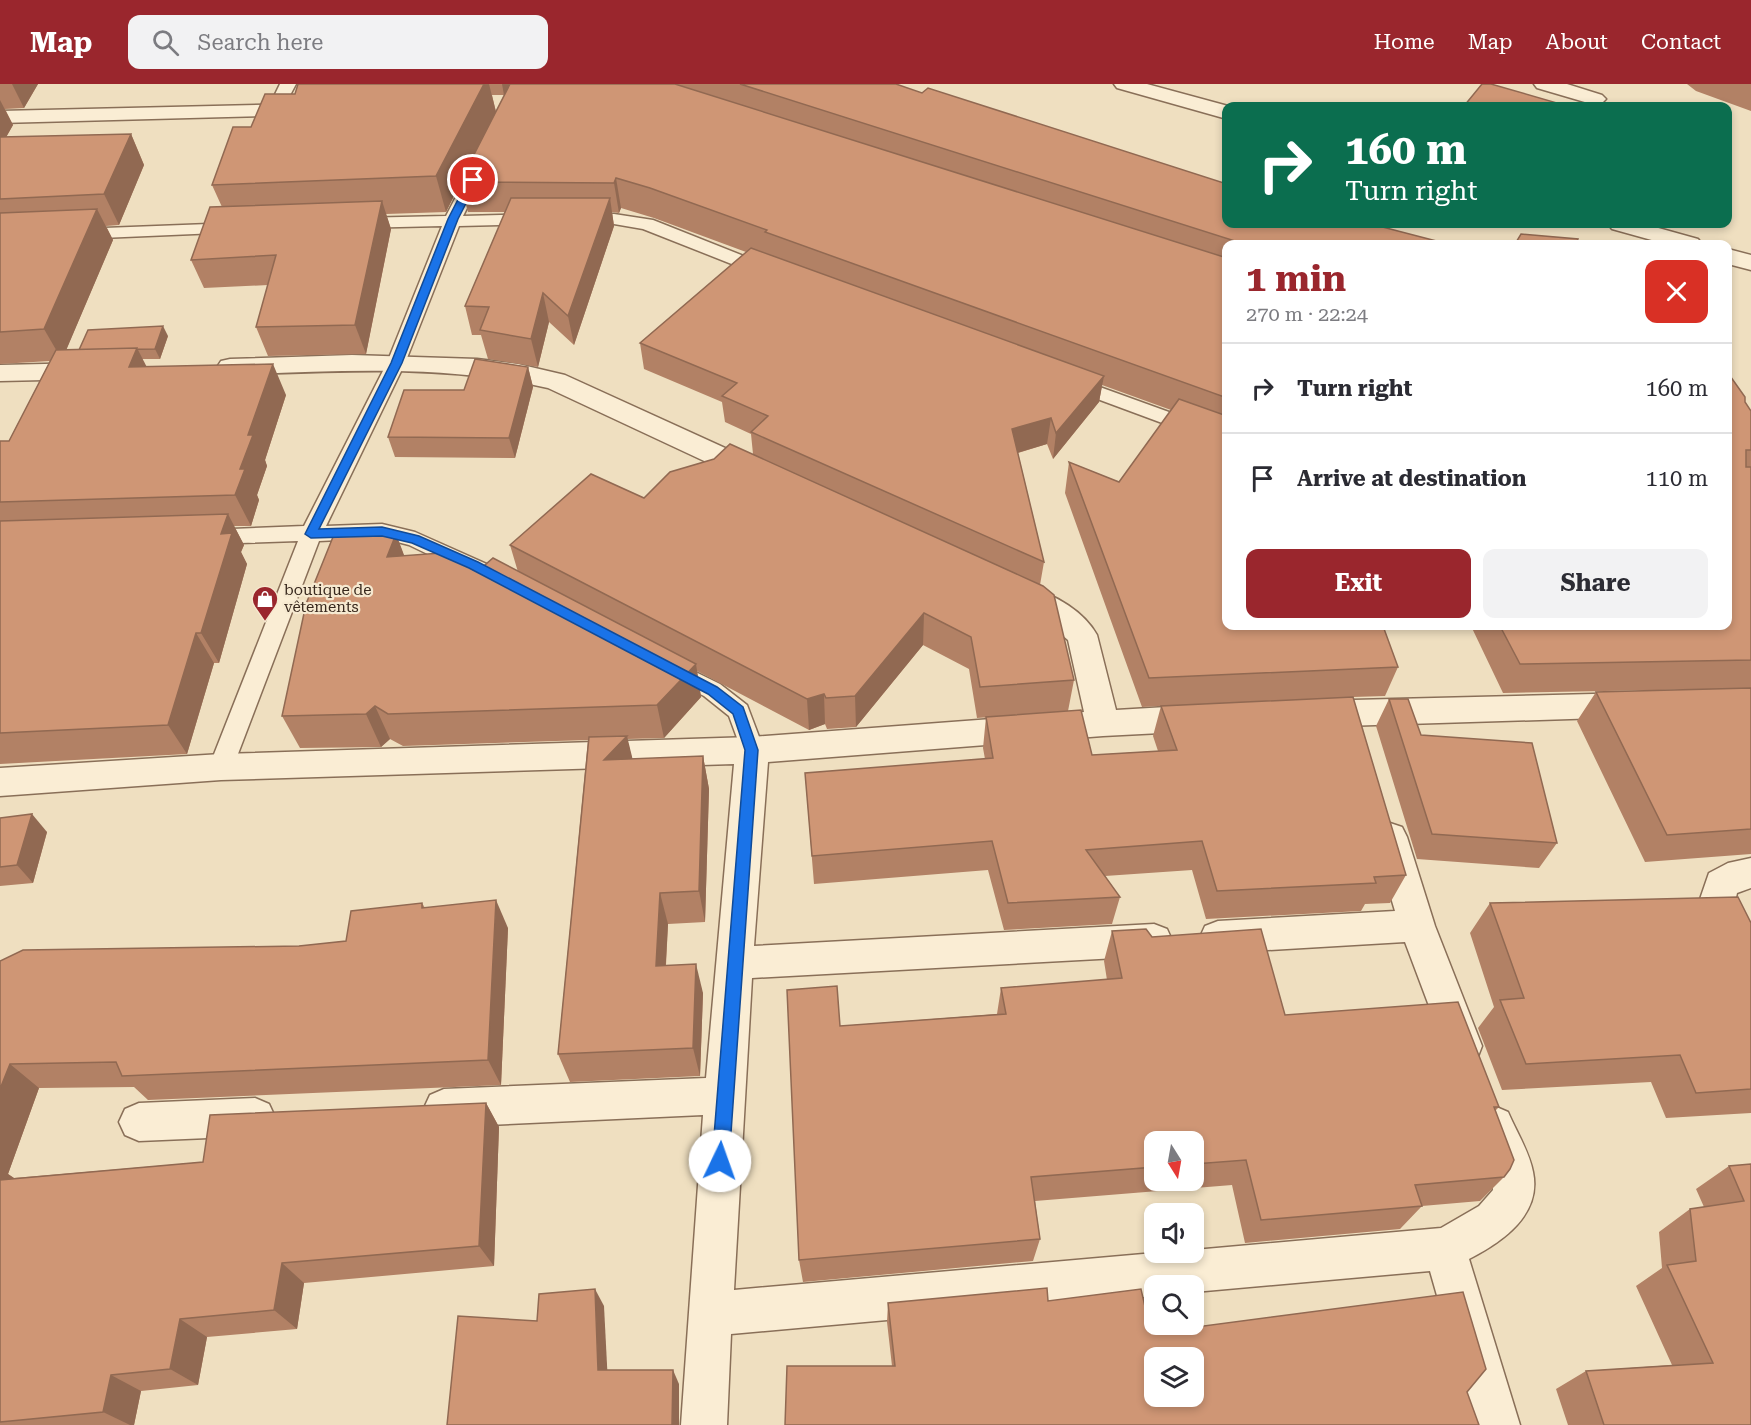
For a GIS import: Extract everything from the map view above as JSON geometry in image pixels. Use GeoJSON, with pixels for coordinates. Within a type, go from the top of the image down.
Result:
{"type":"FeatureCollection","features":[{"type":"Feature","properties":{"kind":"street"},"geometry":{"type":"LineString","coordinates":[[1544,84],[1599,98]]}},
{"type":"Feature","properties":{"kind":"street"},"geometry":{"type":"LineString","coordinates":[[1129,85],[1222,112]]}},
{"type":"Feature","properties":{"kind":"street"},"geometry":{"type":"LineString","coordinates":[[0,117],[26,126],[323,109]]}},
{"type":"Feature","properties":{"kind":"street"},"geometry":{"type":"LineString","coordinates":[[1633,232],[1671,240]]}},
{"type":"Feature","properties":{"kind":"street"},"geometry":{"type":"LineString","coordinates":[[1732,257],[1751,263]]}},
{"type":"Feature","properties":{"kind":"street"},"geometry":{"type":"LineString","coordinates":[[210,368],[396,363],[497,370],[556,381],[782,485]]}},
{"type":"Feature","properties":{"kind":"street"},"geometry":{"type":"LineString","coordinates":[[0,373],[117,370]]}},
{"type":"Feature","properties":{"kind":"street"},"geometry":{"type":"LineString","coordinates":[[997,584],[1051,608],[1082,635],[1103,723]]}},
{"type":"Feature","properties":{"kind":"street"},"geometry":{"type":"LineString","coordinates":[[1281,715],[1358,729],[1657,704]]}},
{"type":"Feature","properties":{"kind":"street"},"geometry":{"type":"LineString","coordinates":[[0,782],[221,767],[752,750],[1103,723],[1234,717]]}},
{"type":"Feature","properties":{"kind":"street"},"geometry":{"type":"LineString","coordinates":[[704,1425],[724,1096],[752,750]]}},
{"type":"Feature","properties":{"kind":"street"},"geometry":{"type":"LineString","coordinates":[[711,1314],[1445,1249],[1487,1226],[1500,1215],[1513,1188],[1513,1173],[1417,926],[1380,802]]}},
{"type":"Feature","properties":{"kind":"street"},"geometry":{"type":"LineString","coordinates":[[1751,873],[1740,874],[1721,884],[1717,902],[1751,970]]}},
{"type":"Feature","properties":{"kind":"street"},"geometry":{"type":"LineString","coordinates":[[735,963],[1417,926]]}},
{"type":"Feature","properties":{"kind":"street"},"geometry":{"type":"LineString","coordinates":[[414,1110],[724,1096]]}},
{"type":"Feature","properties":{"kind":"street"},"geometry":{"type":"LineString","coordinates":[[139,1122],[294,1115]]}},
{"type":"Feature","properties":{"kind":"street"},"geometry":{"type":"LineString","coordinates":[[1445,1249],[1497,1425]]}},
{"type":"Feature","properties":{"kind":"lane"},"geometry":{"type":"LineString","coordinates":[[275,111],[288,84]]}},
{"type":"Feature","properties":{"kind":"lane"},"geometry":{"type":"LineString","coordinates":[[221,767],[311,534],[396,363],[453,219],[486,155]]}},
{"type":"Feature","properties":{"kind":"lane"},"geometry":{"type":"LineString","coordinates":[[334,224],[453,219],[615,219],[647,224],[782,276]]}},
{"type":"Feature","properties":{"kind":"lane"},"geometry":{"type":"LineString","coordinates":[[60,235],[250,227]]}},
{"type":"Feature","properties":{"kind":"lane"},"geometry":{"type":"LineString","coordinates":[[1060,378],[1222,438]]}},
{"type":"Feature","properties":{"kind":"lane"},"geometry":{"type":"LineString","coordinates":[[191,537],[382,531],[415,539],[474,565],[525,592]]}},
{"type":"Feature","properties":{"kind":"lane"},"geometry":{"type":"LineString","coordinates":[[650,658],[712,690],[739,711],[752,750]]}},
{"type":"Feature","properties":{"kind":"building"},"geometry":{"type":"Polygon","coordinates":[[[298,84],[484,84],[436,176],[212,185],[233,127],[251,127],[265,94],[295,94],[298,84]]]}},
{"type":"Feature","properties":{"kind":"building"},"geometry":{"type":"Polygon","coordinates":[[[510,84],[675,84],[1222,256],[1222,396],[765,232],[767,230],[616,178],[614,183],[460,182],[510,84]]]}},
{"type":"Feature","properties":{"kind":"building"},"geometry":{"type":"Polygon","coordinates":[[[740,84],[896,84],[922,93],[928,88],[1222,182],[1222,228],[1386,228],[1433,240],[1232,240],[740,84]]]}},
{"type":"Feature","properties":{"kind":"building"},"geometry":{"type":"Polygon","coordinates":[[[1482,84],[1491,84],[1554,102],[1467,102],[1482,84]]]}},
{"type":"Feature","properties":{"kind":"building"},"geometry":{"type":"Polygon","coordinates":[[[131,134],[104,194],[0,199],[0,137],[131,134]]]}},
{"type":"Feature","properties":{"kind":"building"},"geometry":{"type":"Polygon","coordinates":[[[511,198],[610,198],[568,316],[543,293],[531,339],[480,330],[489,307],[465,306],[511,198]]]}},
{"type":"Feature","properties":{"kind":"building"},"geometry":{"type":"Polygon","coordinates":[[[382,201],[355,325],[256,327],[276,255],[191,260],[210,207],[382,201]]]}},
{"type":"Feature","properties":{"kind":"building"},"geometry":{"type":"Polygon","coordinates":[[[97,209],[44,329],[0,332],[0,213],[97,209]]]}},
{"type":"Feature","properties":{"kind":"building"},"geometry":{"type":"Polygon","coordinates":[[[1521,234],[1578,239],[1578,240],[1517,240],[1521,234]]]}},
{"type":"Feature","properties":{"kind":"building"},"geometry":{"type":"Polygon","coordinates":[[[751,248],[1104,376],[1056,433],[1051,418],[1012,429],[1044,562],[751,432],[768,416],[722,396],[737,383],[640,343],[751,248]]]}},
{"type":"Feature","properties":{"kind":"building"},"geometry":{"type":"Polygon","coordinates":[[[163,326],[155,349],[79,350],[88,330],[163,326]]]}},
{"type":"Feature","properties":{"kind":"building"},"geometry":{"type":"Polygon","coordinates":[[[137,348],[129,367],[273,364],[248,435],[253,435],[240,469],[245,469],[235,495],[0,502],[0,441],[9,441],[56,350],[137,348]]]}},
{"type":"Feature","properties":{"kind":"building"},"geometry":{"type":"Polygon","coordinates":[[[475,359],[528,367],[509,438],[388,437],[404,390],[464,390],[475,359]]]}},
{"type":"Feature","properties":{"kind":"building"},"geometry":{"type":"Polygon","coordinates":[[[1732,379],[1745,397],[1745,402],[1751,411],[1751,450],[1746,450],[1746,467],[1751,467],[1751,660],[1520,664],[1502,630],[1732,630],[1732,379]]]}},
{"type":"Feature","properties":{"kind":"building"},"geometry":{"type":"Polygon","coordinates":[[[1179,399],[1222,414],[1222,630],[1384,630],[1398,667],[1149,678],[1069,462],[1119,482],[1179,399]]]}},
{"type":"Feature","properties":{"kind":"building"},"geometry":{"type":"Polygon","coordinates":[[[730,444],[1043,586],[1054,595],[1074,680],[980,687],[971,637],[924,613],[855,696],[826,698],[824,694],[807,699],[510,545],[591,474],[644,498],[670,472],[714,459],[730,444]]]}},
{"type":"Feature","properties":{"kind":"building"},"geometry":{"type":"Polygon","coordinates":[[[228,514],[221,534],[232,533],[201,633],[196,633],[168,725],[0,733],[0,521],[228,514]]]}},
{"type":"Feature","properties":{"kind":"building"},"geometry":{"type":"Polygon","coordinates":[[[335,532],[396,534],[387,557],[441,553],[478,571],[493,558],[696,664],[657,705],[388,714],[375,706],[366,714],[282,716],[306,604],[335,532]]]}},
{"type":"Feature","properties":{"kind":"building"},"geometry":{"type":"Polygon","coordinates":[[[1751,688],[1751,829],[1667,835],[1596,692],[1751,688]]]}},
{"type":"Feature","properties":{"kind":"building"},"geometry":{"type":"Polygon","coordinates":[[[1353,697],[1406,875],[1374,877],[1376,883],[1217,891],[1202,841],[1086,850],[1120,897],[1008,903],[992,841],[812,856],[805,773],[993,758],[986,717],[1081,710],[1092,755],[1177,750],[1161,706],[1353,697]]]}},
{"type":"Feature","properties":{"kind":"building"},"geometry":{"type":"Polygon","coordinates":[[[1389,699],[1408,699],[1421,735],[1532,743],[1557,843],[1432,834],[1389,699]]]}},
{"type":"Feature","properties":{"kind":"building"},"geometry":{"type":"Polygon","coordinates":[[[627,736],[604,760],[703,756],[699,891],[660,893],[656,966],[696,964],[693,1048],[558,1054],[589,737],[627,736]]]}},
{"type":"Feature","properties":{"kind":"building"},"geometry":{"type":"Polygon","coordinates":[[[32,814],[17,865],[0,867],[0,818],[32,814]]]}},
{"type":"Feature","properties":{"kind":"building"},"geometry":{"type":"Polygon","coordinates":[[[1738,897],[1751,923],[1751,1089],[1696,1093],[1680,1055],[1526,1064],[1500,1000],[1524,998],[1490,903],[1738,897]]]}},
{"type":"Feature","properties":{"kind":"building"},"geometry":{"type":"Polygon","coordinates":[[[496,900],[488,1060],[122,1076],[116,1062],[10,1064],[0,1089],[0,961],[23,950],[299,946],[346,941],[351,911],[422,903],[422,908],[496,900]]]}},
{"type":"Feature","properties":{"kind":"building"},"geometry":{"type":"Polygon","coordinates":[[[1146,929],[1152,937],[1261,929],[1285,1015],[1458,1002],[1499,1107],[1494,1107],[1514,1160],[1510,1169],[1504,1177],[1415,1185],[1422,1206],[1261,1220],[1246,1160],[1204,1163],[1204,1131],[1144,1131],[1144,1168],[1031,1177],[1040,1239],[799,1260],[787,990],[837,986],[840,1026],[1006,1014],[1001,988],[1122,978],[1112,931],[1146,929]]]}},
{"type":"Feature","properties":{"kind":"building"},"geometry":{"type":"Polygon","coordinates":[[[486,1103],[479,1246],[282,1263],[274,1310],[180,1319],[170,1369],[111,1375],[103,1412],[0,1422],[0,1180],[203,1162],[210,1115],[486,1103]]]}},
{"type":"Feature","properties":{"kind":"building"},"geometry":{"type":"Polygon","coordinates":[[[1751,1164],[1751,1425],[1604,1425],[1586,1371],[1713,1363],[1667,1265],[1696,1261],[1690,1209],[1744,1201],[1729,1166],[1751,1164]]]}},
{"type":"Feature","properties":{"kind":"building"},"geometry":{"type":"Polygon","coordinates":[[[1047,1288],[1048,1301],[1141,1289],[1144,1302],[1144,1335],[1204,1335],[1204,1326],[1463,1292],[1486,1369],[1467,1392],[1479,1425],[785,1425],[787,1366],[895,1366],[888,1303],[1047,1288]]]}},
{"type":"Feature","properties":{"kind":"building"},"geometry":{"type":"Polygon","coordinates":[[[595,1289],[598,1370],[673,1370],[672,1425],[447,1425],[458,1316],[537,1321],[539,1294],[595,1289]]]}},
{"type":"Feature","properties":{"kind":"place","name":"boutique de vêtements"},"geometry":{"type":"Point","coordinates":[265,622]}},
{"type":"Feature","properties":{"kind":"route"},"geometry":{"type":"LineString","coordinates":[[473,180],[453,219],[396,363],[311,534],[382,531],[415,539],[474,565],[712,690],[739,711],[752,750],[720,1161]]}}]}
